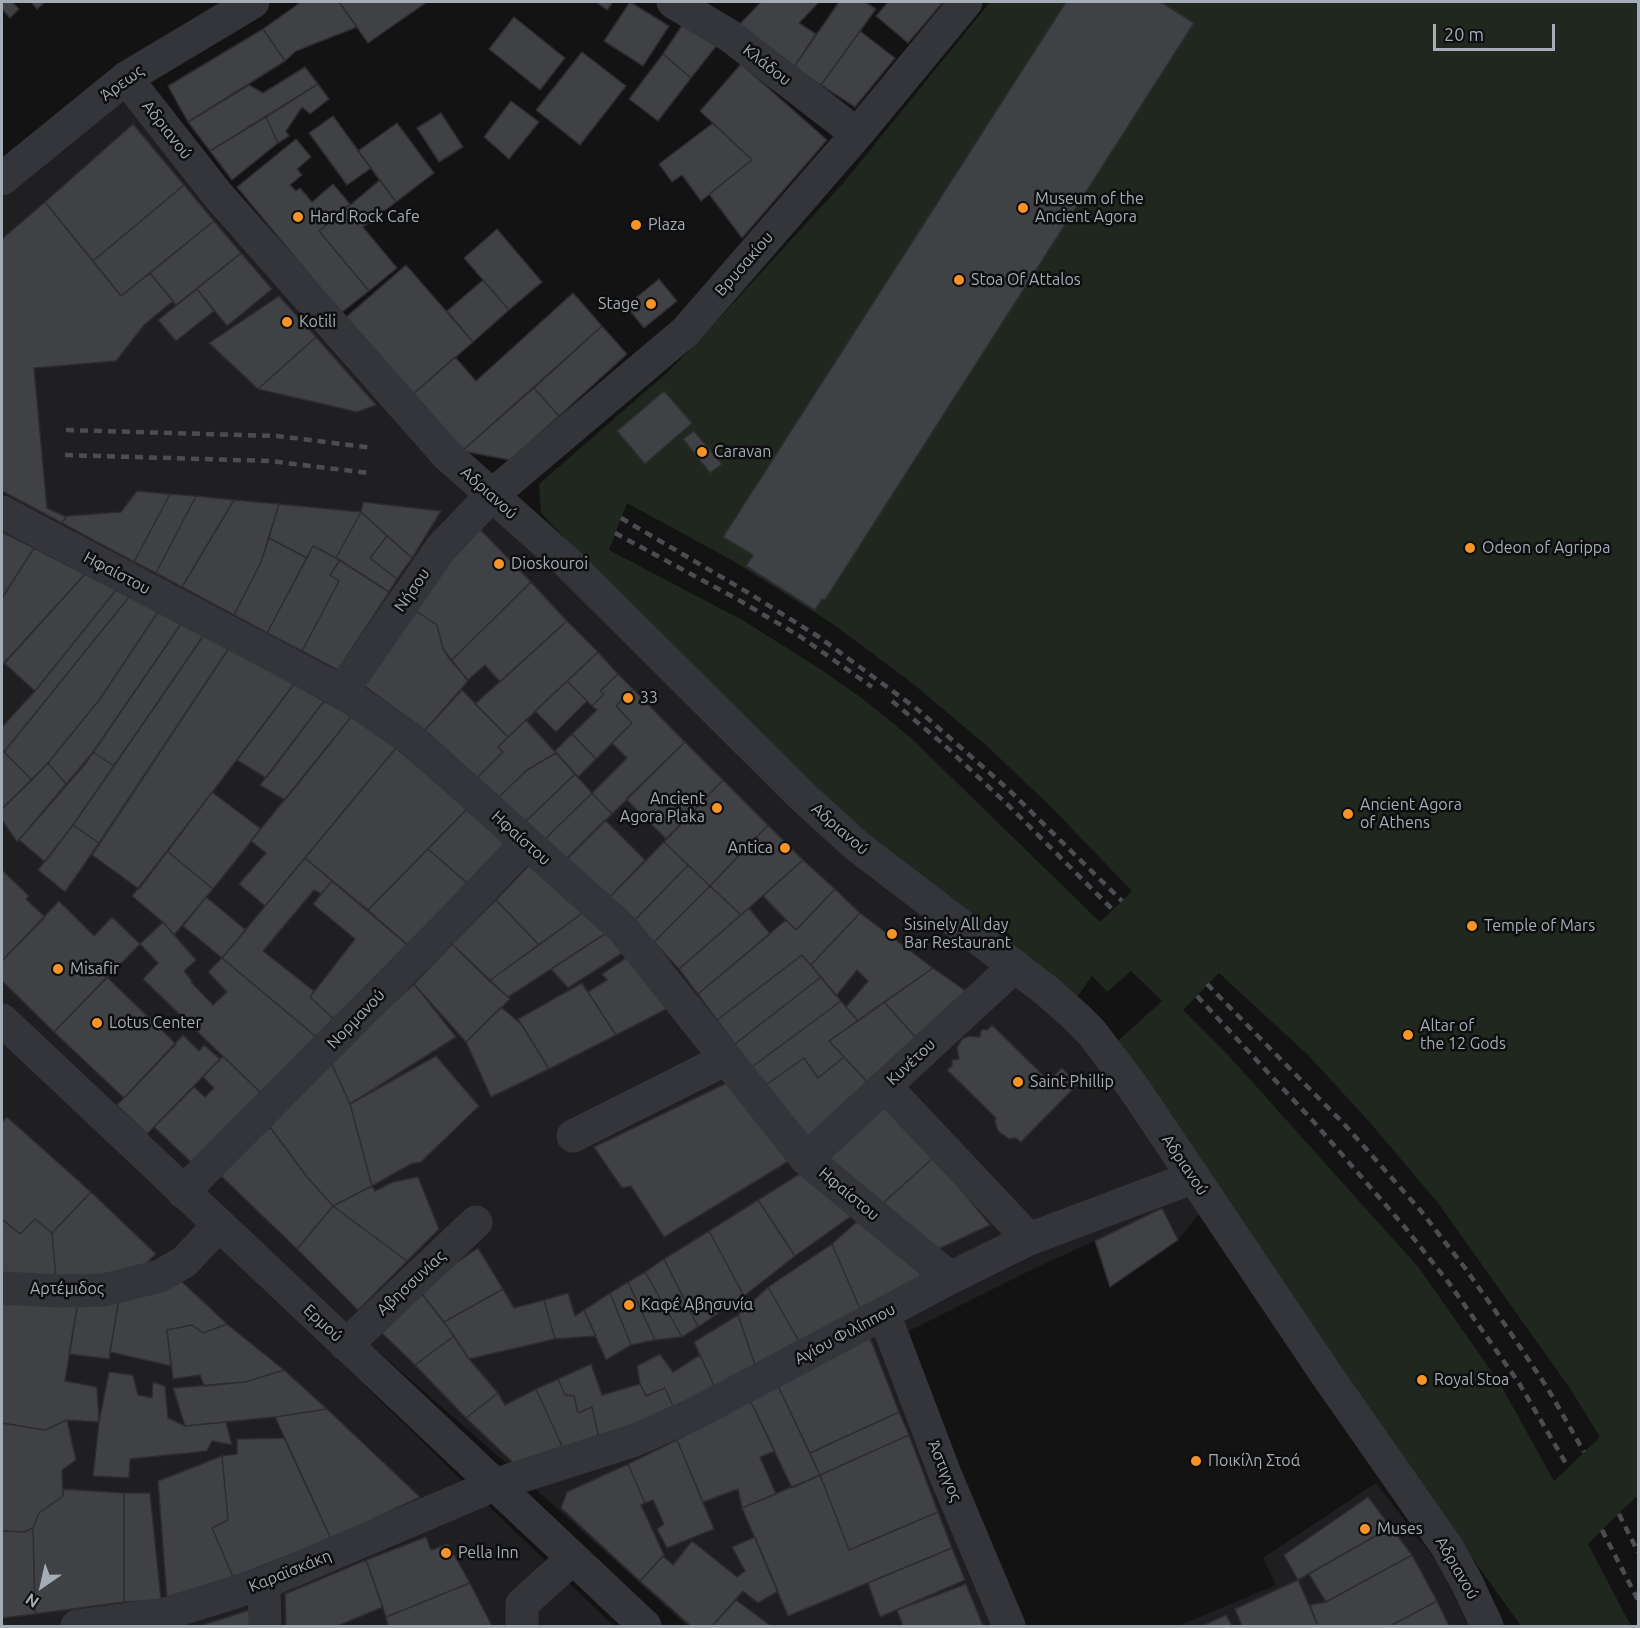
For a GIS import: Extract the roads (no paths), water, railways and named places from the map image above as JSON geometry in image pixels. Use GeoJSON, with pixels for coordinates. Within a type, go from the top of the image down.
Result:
{"type":"FeatureCollection","features":[{"type":"Feature","properties":{"kind":"street","name":"Άρεως"},"geometry":{"type":"LineString","coordinates":[[2,179],[126,78],[253,2]]}},
{"type":"Feature","properties":{"kind":"street","name":"Κλάδου"},"geometry":{"type":"LineString","coordinates":[[673,2],[730,36],[857,134]]}},
{"type":"Feature","properties":{"kind":"street","name":"Βρυσακίου"},"geometry":{"type":"LineString","coordinates":[[491,496],[686,330],[857,134],[966,2]]}},
{"type":"Feature","properties":{"kind":"street","name":"Αδριανού"},"geometry":{"type":"LineString","coordinates":[[126,78],[218,194],[447,455],[568,564],[793,788],[857,846],[1015,966],[1073,1014],[1092,1033],[1133,1087],[1326,1374],[1447,1547],[1487,1626]]}},
{"type":"Feature","properties":{"kind":"street","name":"Νήσου"},"geometry":{"type":"LineString","coordinates":[[342,692],[441,548],[491,496]]}},
{"type":"Feature","properties":{"kind":"street","name":"Ηφαίστου"},"geometry":{"type":"LineString","coordinates":[[2,512],[342,692],[411,739],[623,928],[806,1159],[950,1278]]}},
{"type":"Feature","properties":{"kind":"street","name":"Νορμανού"},"geometry":{"type":"LineString","coordinates":[[183,1192],[455,918],[526,843]]}},
{"type":"Feature","properties":{"kind":"street","name":"Κυνέτου"},"geometry":{"type":"LineString","coordinates":[[806,1159],[1015,966]]}},
{"type":"Feature","properties":{"kind":"street","name":"Ερμού"},"geometry":{"type":"LineString","coordinates":[[2,1020],[645,1626]]}},
{"type":"Feature","properties":{"kind":"street"},"geometry":{"type":"LineString","coordinates":[[573,1136],[726,1059]]}},
{"type":"Feature","properties":{"kind":"street"},"geometry":{"type":"LineString","coordinates":[[885,1086],[1029,1239]]}},
{"type":"Feature","properties":{"kind":"street","name":"Αγίου Φιλίππου"},"geometry":{"type":"LineString","coordinates":[[494,1485],[645,1436],[696,1413],[950,1278],[1029,1239],[1194,1177]]}},
{"type":"Feature","properties":{"kind":"street","name":"Αβησσυνίας"},"geometry":{"type":"LineString","coordinates":[[346,1345],[476,1222]]}},
{"type":"Feature","properties":{"kind":"street","name":"Αρτέμιδος"},"geometry":{"type":"LineString","coordinates":[[2,1288],[58,1291],[104,1290],[159,1276],[184,1263],[219,1225]]}},
{"type":"Feature","properties":{"kind":"street","name":"Άστιγγος"},"geometry":{"type":"LineString","coordinates":[[884,1314],[945,1474],[1009,1626]]}},
{"type":"Feature","properties":{"kind":"street","name":"Καραϊσκάκη"},"geometry":{"type":"LineString","coordinates":[[77,1626],[165,1614],[264,1583],[494,1485]]}},
{"type":"Feature","properties":{"kind":"street"},"geometry":{"type":"LineString","coordinates":[[522,1626],[522,1604],[572,1559]]}},
{"type":"Feature","properties":{"kind":"street"},"geometry":{"type":"LineString","coordinates":[[264,1583],[265,1626]]}},
{"type":"Feature","properties":{"kind":"railway"},"geometry":{"type":"LineString","coordinates":[[66,430],[277,436],[373,448]]}},
{"type":"Feature","properties":{"kind":"railway"},"geometry":{"type":"LineString","coordinates":[[65,455],[270,461],[368,473]]}},
{"type":"Feature","properties":{"kind":"railway"},"geometry":{"type":"LineString","coordinates":[[621,518],[819,637],[917,709],[1009,790],[1122,901]]}},
{"type":"Feature","properties":{"kind":"railway"},"geometry":{"type":"LineString","coordinates":[[615,533],[737,599],[801,637],[872,687]]}},
{"type":"Feature","properties":{"kind":"railway"},"geometry":{"type":"LineString","coordinates":[[892,701],[942,743],[1009,806],[1113,910]]}},
{"type":"Feature","properties":{"kind":"railway"},"geometry":{"type":"LineString","coordinates":[[1207,984],[1344,1124],[1421,1211],[1508,1329],[1548,1389],[1584,1452]]}},
{"type":"Feature","properties":{"kind":"railway"},"geometry":{"type":"LineString","coordinates":[[1197,996],[1313,1121],[1403,1225],[1449,1283],[1519,1383],[1568,1467]]}},
{"type":"Feature","properties":{"kind":"railway"},"geometry":{"type":"LineString","coordinates":[[1619,1514],[1638,1552]]}},
{"type":"Feature","properties":{"kind":"railway"},"geometry":{"type":"LineString","coordinates":[[1602,1530],[1638,1600]]}},
{"type":"Feature","properties":{"kind":"place","name":"Museum of the Ancient Agora"},"geometry":{"type":"Point","coordinates":[1023,208]}},
{"type":"Feature","properties":{"kind":"place","name":"Hard Rock Cafe"},"geometry":{"type":"Point","coordinates":[298,217]}},
{"type":"Feature","properties":{"kind":"place","name":"Plaza"},"geometry":{"type":"Point","coordinates":[636,225]}},
{"type":"Feature","properties":{"kind":"place","name":"Stoa Of Attalos"},"geometry":{"type":"Point","coordinates":[959,280]}},
{"type":"Feature","properties":{"kind":"place","name":"Stage"},"geometry":{"type":"Point","coordinates":[651,304]}},
{"type":"Feature","properties":{"kind":"place","name":"Kotili"},"geometry":{"type":"Point","coordinates":[287,322]}},
{"type":"Feature","properties":{"kind":"place","name":"Caravan"},"geometry":{"type":"Point","coordinates":[702,452]}},
{"type":"Feature","properties":{"kind":"place","name":"Odeon of Agrippa"},"geometry":{"type":"Point","coordinates":[1470,548]}},
{"type":"Feature","properties":{"kind":"place","name":"Dioskouroi"},"geometry":{"type":"Point","coordinates":[499,564]}},
{"type":"Feature","properties":{"kind":"place","name":"33"},"geometry":{"type":"Point","coordinates":[628,698]}},
{"type":"Feature","properties":{"kind":"place","name":"Ancient Agora Plaka"},"geometry":{"type":"Point","coordinates":[717,808]}},
{"type":"Feature","properties":{"kind":"place","name":"Ancient Agora of Athens"},"geometry":{"type":"Point","coordinates":[1348,814]}},
{"type":"Feature","properties":{"kind":"place","name":"Antica"},"geometry":{"type":"Point","coordinates":[785,848]}},
{"type":"Feature","properties":{"kind":"place","name":"Temple of Mars"},"geometry":{"type":"Point","coordinates":[1472,926]}},
{"type":"Feature","properties":{"kind":"place","name":"Sisinely All day Bar Restaurant"},"geometry":{"type":"Point","coordinates":[892,934]}},
{"type":"Feature","properties":{"kind":"place","name":"Misafir"},"geometry":{"type":"Point","coordinates":[58,969]}},
{"type":"Feature","properties":{"kind":"place","name":"Lotus Center"},"geometry":{"type":"Point","coordinates":[97,1023]}},
{"type":"Feature","properties":{"kind":"place","name":"Altar of the 12 Gods"},"geometry":{"type":"Point","coordinates":[1408,1035]}},
{"type":"Feature","properties":{"kind":"place","name":"Saint Phillip"},"geometry":{"type":"Point","coordinates":[1018,1082]}},
{"type":"Feature","properties":{"kind":"place","name":"Καφέ Αβησυνία"},"geometry":{"type":"Point","coordinates":[629,1305]}},
{"type":"Feature","properties":{"kind":"place","name":"Royal Stoa"},"geometry":{"type":"Point","coordinates":[1422,1380]}},
{"type":"Feature","properties":{"kind":"place","name":"Ποικίλη Στοά"},"geometry":{"type":"Point","coordinates":[1196,1461]}},
{"type":"Feature","properties":{"kind":"place","name":"Muses"},"geometry":{"type":"Point","coordinates":[1365,1529]}},
{"type":"Feature","properties":{"kind":"place","name":"Pella Inn"},"geometry":{"type":"Point","coordinates":[446,1553]}}]}
